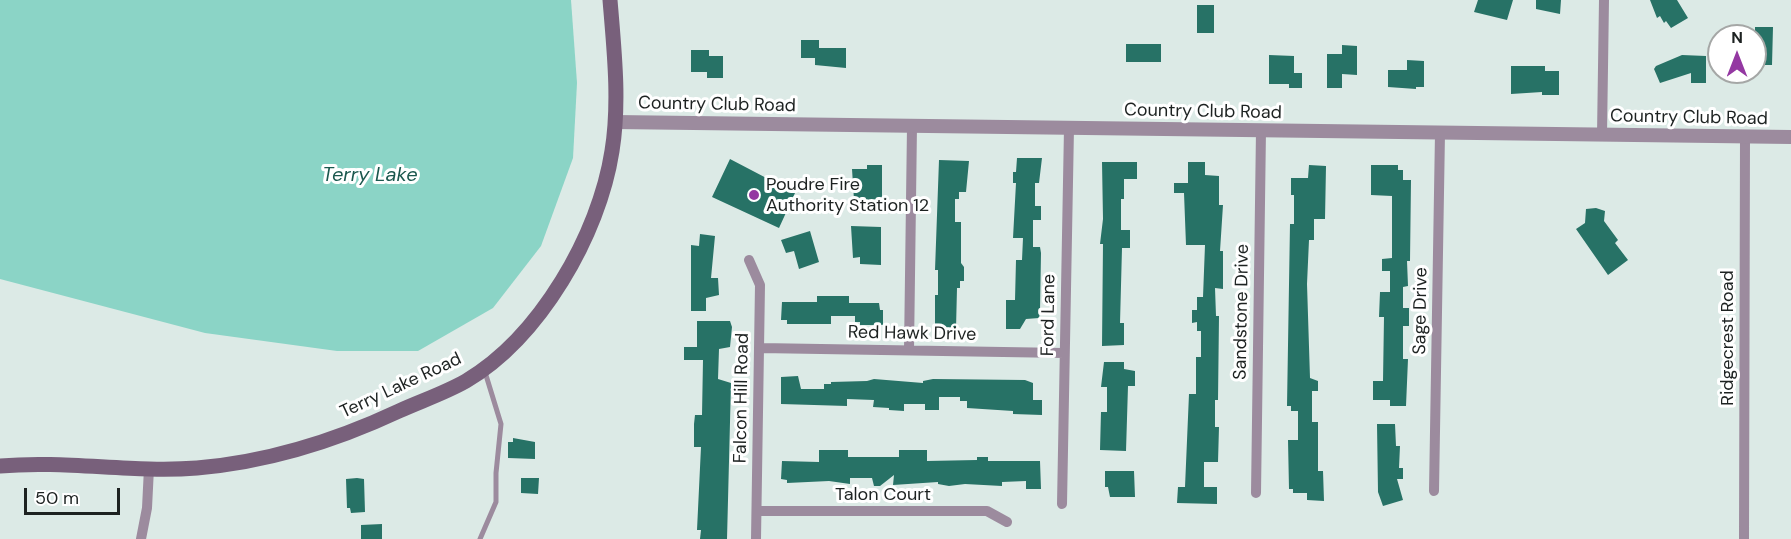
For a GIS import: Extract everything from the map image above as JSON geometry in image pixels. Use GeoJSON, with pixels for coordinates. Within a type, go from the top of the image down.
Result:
{"type":"FeatureCollection","features":[{"type":"Feature","properties":{"kind":"main road","name":"Terry Lake Road"},"geometry":{"type":"LineString","coordinates":[[0,466],[196,468],[253,461],[314,445],[376,422],[466,380],[484,367],[508,348],[547,304],[570,265],[604,188],[615,122],[610,0]]}},
{"type":"Feature","properties":{"kind":"street"},"geometry":{"type":"LineString","coordinates":[[1602,135],[1604,0]]}},
{"type":"Feature","properties":{"kind":"street","name":"Country Club Road"},"geometry":{"type":"LineString","coordinates":[[615,122],[1791,137]]}},
{"type":"Feature","properties":{"kind":"street"},"geometry":{"type":"LineString","coordinates":[[909,350],[912,126]]}},
{"type":"Feature","properties":{"kind":"street","name":"Ford Lane"},"geometry":{"type":"LineString","coordinates":[[1062,504],[1069,128]]}},
{"type":"Feature","properties":{"kind":"street","name":"Sandstone Drive"},"geometry":{"type":"LineString","coordinates":[[1256,494],[1261,130]]}},
{"type":"Feature","properties":{"kind":"street","name":"Sage Drive"},"geometry":{"type":"LineString","coordinates":[[1434,491],[1440,133]]}},
{"type":"Feature","properties":{"kind":"street","name":"Ridgecrest Road"},"geometry":{"type":"LineString","coordinates":[[1744,539],[1745,137]]}},
{"type":"Feature","properties":{"kind":"street","name":"Falcon Hill Road"},"geometry":{"type":"LineString","coordinates":[[749,260],[760,285],[756,539]]}},
{"type":"Feature","properties":{"kind":"street","name":"Red Hawk Drive"},"geometry":{"type":"LineString","coordinates":[[760,348],[1064,353]]}},
{"type":"Feature","properties":{"kind":"street"},"geometry":{"type":"LineString","coordinates":[[141,539],[147,508],[149,468]]}},
{"type":"Feature","properties":{"kind":"street","name":"Talon Court"},"geometry":{"type":"LineString","coordinates":[[756,511],[987,512],[1007,522]]}},
{"type":"Feature","properties":{"kind":"lane"},"geometry":{"type":"LineString","coordinates":[[480,539],[496,502],[501,424],[484,367]]}},
{"type":"Feature","properties":{"kind":"water","name":"Terry Lake"},"geometry":{"type":"Polygon","coordinates":[[[0,0],[571,0],[577,83],[573,158],[541,246],[493,308],[418,351],[337,351],[205,333],[0,279],[0,0]]]}},
{"type":"Feature","properties":{"kind":"building"},"geometry":{"type":"Polygon","coordinates":[[[1478,0],[1513,0],[1507,20],[1474,12],[1478,0]]]}},
{"type":"Feature","properties":{"kind":"building"},"geometry":{"type":"Polygon","coordinates":[[[1536,0],[1561,0],[1560,14],[1536,9],[1536,0]]]}},
{"type":"Feature","properties":{"kind":"building"},"geometry":{"type":"Polygon","coordinates":[[[1650,0],[1677,0],[1688,18],[1671,28],[1660,16],[1657,18],[1650,0]]]}},
{"type":"Feature","properties":{"kind":"building"},"geometry":{"type":"Polygon","coordinates":[[[1197,5],[1214,5],[1214,33],[1197,33],[1197,5]]]}},
{"type":"Feature","properties":{"kind":"building"},"geometry":{"type":"Polygon","coordinates":[[[1767,27],[1773,27],[1772,65],[1767,65],[1767,27]]]}},
{"type":"Feature","properties":{"kind":"building"},"geometry":{"type":"Polygon","coordinates":[[[801,40],[819,40],[819,48],[846,48],[846,68],[815,65],[815,58],[801,58],[801,40]]]}},
{"type":"Feature","properties":{"kind":"building"},"geometry":{"type":"Polygon","coordinates":[[[1126,44],[1161,44],[1161,62],[1126,62],[1126,44]]]}},
{"type":"Feature","properties":{"kind":"building"},"geometry":{"type":"Polygon","coordinates":[[[1342,45],[1357,46],[1357,75],[1342,74],[1342,88],[1327,88],[1327,54],[1342,54],[1342,45]]]}},
{"type":"Feature","properties":{"kind":"building"},"geometry":{"type":"Polygon","coordinates":[[[691,50],[709,50],[709,56],[723,56],[723,78],[707,78],[707,72],[691,72],[691,50]]]}},
{"type":"Feature","properties":{"kind":"building"},"geometry":{"type":"Polygon","coordinates":[[[1269,55],[1294,56],[1294,73],[1302,73],[1302,88],[1289,88],[1289,84],[1269,84],[1269,55]]]}},
{"type":"Feature","properties":{"kind":"building"},"geometry":{"type":"Polygon","coordinates":[[[1682,55],[1706,56],[1706,83],[1691,83],[1691,73],[1660,83],[1654,69],[1656,66],[1682,55]]]}},
{"type":"Feature","properties":{"kind":"building"},"geometry":{"type":"Polygon","coordinates":[[[1407,60],[1424,61],[1424,87],[1416,87],[1416,89],[1388,87],[1388,70],[1407,70],[1407,60]]]}},
{"type":"Feature","properties":{"kind":"building"},"geometry":{"type":"Polygon","coordinates":[[[1511,66],[1545,66],[1545,71],[1559,71],[1559,95],[1542,95],[1542,92],[1511,94],[1511,66]]]}},
{"type":"Feature","properties":{"kind":"building"},"geometry":{"type":"Polygon","coordinates":[[[1017,158],[1042,158],[1039,183],[1035,183],[1035,206],[1041,206],[1041,220],[1033,220],[1033,247],[1040,247],[1041,253],[1040,311],[1039,318],[1026,319],[1020,329],[1006,329],[1006,300],[1015,300],[1016,260],[1022,260],[1023,238],[1013,238],[1016,183],[1013,183],[1013,172],[1016,172],[1017,158]]]}},
{"type":"Feature","properties":{"kind":"building","name":"Poudre Fire Authority Station 12"},"geometry":{"type":"Polygon","coordinates":[[[730,159],[795,193],[779,228],[712,197],[730,159]]]}},
{"type":"Feature","properties":{"kind":"building"},"geometry":{"type":"Polygon","coordinates":[[[939,160],[969,161],[966,192],[959,192],[959,199],[955,199],[955,222],[961,222],[961,263],[964,267],[964,281],[960,281],[960,288],[957,288],[956,329],[938,329],[938,324],[935,324],[935,295],[938,295],[938,270],[935,270],[939,160]]]}},
{"type":"Feature","properties":{"kind":"building"},"geometry":{"type":"Polygon","coordinates":[[[1102,162],[1137,162],[1137,179],[1124,179],[1124,199],[1121,199],[1121,230],[1130,230],[1130,248],[1122,248],[1120,323],[1124,323],[1124,345],[1102,346],[1103,244],[1100,244],[1103,219],[1102,162]]]}},
{"type":"Feature","properties":{"kind":"building"},"geometry":{"type":"Polygon","coordinates":[[[1188,162],[1205,162],[1205,175],[1219,176],[1219,205],[1223,205],[1220,251],[1223,251],[1223,289],[1215,288],[1216,316],[1219,316],[1218,400],[1215,400],[1215,427],[1219,427],[1218,462],[1204,462],[1204,487],[1217,487],[1217,504],[1177,503],[1178,487],[1185,487],[1189,394],[1196,394],[1196,357],[1201,357],[1201,331],[1197,331],[1197,322],[1192,323],[1192,310],[1197,310],[1197,297],[1203,297],[1205,245],[1186,245],[1184,193],[1174,193],[1174,183],[1188,183],[1188,162]]]}},
{"type":"Feature","properties":{"kind":"building"},"geometry":{"type":"Polygon","coordinates":[[[867,165],[882,165],[882,207],[861,207],[861,200],[854,200],[852,169],[867,169],[867,165]]]}},
{"type":"Feature","properties":{"kind":"building"},"geometry":{"type":"Polygon","coordinates":[[[1309,165],[1326,166],[1325,219],[1314,219],[1314,240],[1309,240],[1307,284],[1310,378],[1318,381],[1318,391],[1312,391],[1312,422],[1318,422],[1318,471],[1323,471],[1324,501],[1307,500],[1307,493],[1293,493],[1293,489],[1289,489],[1288,440],[1298,440],[1298,411],[1291,411],[1291,406],[1287,406],[1290,224],[1294,224],[1294,195],[1291,195],[1291,178],[1308,178],[1309,165]]]}},
{"type":"Feature","properties":{"kind":"building"},"geometry":{"type":"Polygon","coordinates":[[[1371,165],[1398,165],[1398,170],[1403,170],[1403,180],[1411,180],[1410,261],[1407,261],[1408,286],[1403,287],[1403,308],[1409,308],[1409,326],[1403,326],[1403,359],[1408,359],[1406,406],[1390,406],[1390,400],[1373,400],[1373,381],[1383,381],[1384,317],[1379,317],[1380,292],[1390,292],[1390,271],[1382,271],[1382,259],[1392,258],[1392,196],[1371,195],[1371,165]]]}},
{"type":"Feature","properties":{"kind":"building"},"geometry":{"type":"Polygon","coordinates":[[[1596,208],[1605,211],[1604,221],[1618,240],[1615,243],[1628,260],[1608,275],[1576,229],[1585,223],[1586,209],[1596,208]]]}},
{"type":"Feature","properties":{"kind":"building"},"geometry":{"type":"Polygon","coordinates":[[[851,226],[881,227],[881,265],[860,264],[860,257],[853,258],[851,226]]]}},
{"type":"Feature","properties":{"kind":"building"},"geometry":{"type":"Polygon","coordinates":[[[810,231],[819,262],[799,269],[794,251],[786,253],[781,240],[810,231]]]}},
{"type":"Feature","properties":{"kind":"building"},"geometry":{"type":"Polygon","coordinates":[[[700,234],[715,236],[711,278],[718,278],[719,295],[706,298],[706,311],[691,311],[691,245],[699,246],[700,234]]]}},
{"type":"Feature","properties":{"kind":"building"},"geometry":{"type":"Polygon","coordinates":[[[817,296],[849,296],[849,303],[879,303],[880,310],[883,310],[883,325],[860,325],[860,322],[855,322],[855,316],[831,316],[831,324],[787,324],[787,320],[781,320],[782,302],[817,302],[817,296]]]}},
{"type":"Feature","properties":{"kind":"building"},"geometry":{"type":"Polygon","coordinates":[[[697,321],[730,321],[732,327],[730,347],[719,349],[718,379],[731,383],[727,539],[700,539],[701,530],[697,530],[701,447],[694,447],[694,424],[695,415],[702,415],[703,360],[684,360],[684,347],[697,347],[697,321]]]}},
{"type":"Feature","properties":{"kind":"building"},"geometry":{"type":"Polygon","coordinates":[[[1104,362],[1124,362],[1124,369],[1135,371],[1135,386],[1128,386],[1126,451],[1100,450],[1101,412],[1107,412],[1107,387],[1101,387],[1104,362]]]}},
{"type":"Feature","properties":{"kind":"building"},"geometry":{"type":"Polygon","coordinates":[[[798,376],[801,389],[824,389],[824,384],[831,384],[831,382],[874,379],[923,383],[923,381],[933,379],[1025,380],[1033,383],[1033,400],[1042,400],[1042,415],[967,408],[967,401],[960,401],[960,397],[939,397],[939,410],[925,410],[925,404],[904,404],[904,411],[889,410],[889,408],[873,407],[874,400],[847,399],[847,406],[781,404],[781,377],[798,376]]]}},
{"type":"Feature","properties":{"kind":"building"},"geometry":{"type":"Polygon","coordinates":[[[1377,424],[1395,424],[1396,446],[1400,446],[1399,468],[1403,468],[1403,479],[1397,479],[1403,500],[1383,506],[1378,492],[1377,424]]]}},
{"type":"Feature","properties":{"kind":"building"},"geometry":{"type":"Polygon","coordinates":[[[513,438],[535,442],[535,459],[508,458],[508,442],[513,442],[513,438]]]}},
{"type":"Feature","properties":{"kind":"building"},"geometry":{"type":"Polygon","coordinates":[[[819,450],[848,450],[848,457],[899,457],[899,450],[927,450],[927,461],[977,460],[977,457],[988,457],[988,461],[1040,461],[1041,489],[1026,489],[1026,481],[1002,482],[1002,486],[965,484],[949,486],[938,484],[938,482],[893,485],[894,475],[880,486],[874,486],[872,478],[850,478],[850,484],[829,481],[787,483],[787,480],[781,479],[782,461],[819,462],[819,450]]]}},
{"type":"Feature","properties":{"kind":"building"},"geometry":{"type":"Polygon","coordinates":[[[1105,471],[1134,471],[1135,497],[1110,497],[1108,487],[1105,487],[1105,471]]]}},
{"type":"Feature","properties":{"kind":"building"},"geometry":{"type":"Polygon","coordinates":[[[521,478],[539,478],[538,494],[521,493],[521,478]]]}},
{"type":"Feature","properties":{"kind":"building"},"geometry":{"type":"Polygon","coordinates":[[[346,479],[364,479],[365,512],[351,513],[350,508],[347,508],[346,479]]]}},
{"type":"Feature","properties":{"kind":"building"},"geometry":{"type":"Polygon","coordinates":[[[382,524],[382,539],[361,539],[361,525],[382,524]]]}},
{"type":"Feature","properties":{"kind":"place","name":"Poudre Fire Authority Station 12"},"geometry":{"type":"Point","coordinates":[754,195]}}]}
